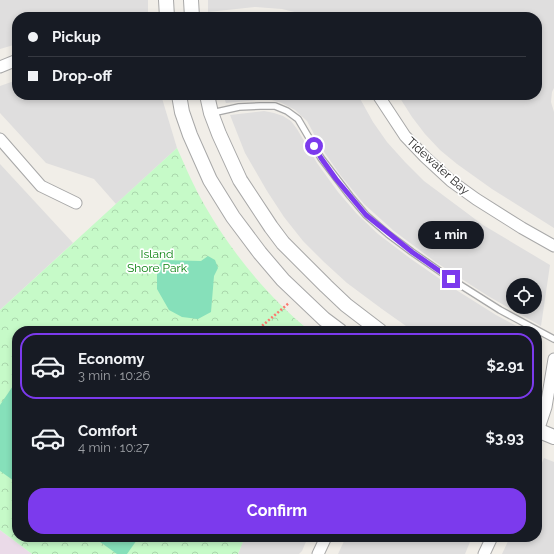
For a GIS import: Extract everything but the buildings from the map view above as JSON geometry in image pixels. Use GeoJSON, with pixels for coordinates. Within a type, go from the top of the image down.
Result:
{"type":"FeatureCollection","features":[{"type":"Feature","properties":{"kind":"street"},"geometry":{"type":"LineString","coordinates":[[166,0],[167,12]]}},
{"type":"Feature","properties":{"kind":"street"},"geometry":{"type":"LineString","coordinates":[[191,0],[192,12]]}},
{"type":"Feature","properties":{"kind":"street"},"geometry":{"type":"LineString","coordinates":[[0,67],[12,62]]}},
{"type":"Feature","properties":{"kind":"street"},"geometry":{"type":"LineString","coordinates":[[180,100],[182,112],[190,135],[210,180],[233,217],[260,253],[283,280],[333,326]]}},
{"type":"Feature","properties":{"kind":"street"},"geometry":{"type":"LineString","coordinates":[[208,100],[211,113],[219,134],[240,180],[271,227],[283,243],[306,268],[346,305],[373,326]]}},
{"type":"Feature","properties":{"kind":"street","name":"Tidewater Bay"},"geometry":{"type":"LineString","coordinates":[[381,100],[405,136],[451,181],[476,199],[554,246]]}},
{"type":"Feature","properties":{"kind":"street"},"geometry":{"type":"LineString","coordinates":[[0,139],[41,186],[76,203]]}},
{"type":"Feature","properties":{"kind":"street"},"geometry":{"type":"LineString","coordinates":[[542,418],[546,407],[554,359]]}},
{"type":"Feature","properties":{"kind":"street"},"geometry":{"type":"LineString","coordinates":[[542,433],[554,437]]}},
{"type":"Feature","properties":{"kind":"street"},"geometry":{"type":"LineString","coordinates":[[318,554],[324,542]]}},
{"type":"Feature","properties":{"kind":"street"},"geometry":{"type":"LineString","coordinates":[[484,554],[490,542]]}},
{"type":"Feature","properties":{"kind":"lane"},"geometry":{"type":"LineString","coordinates":[[211,113],[240,107],[260,106],[275,106],[287,111],[298,119],[321,158],[366,215],[412,252],[451,279],[529,326]]}},
{"type":"Feature","properties":{"kind":"lane"},"geometry":{"type":"LineString","coordinates":[[542,333],[554,340]]}},
{"type":"Feature","properties":{"kind":"path"},"geometry":{"type":"LineString","coordinates":[[262,326],[291,301]]}},
{"type":"Feature","properties":{"kind":"shaded area"},"geometry":{"type":"Polygon","coordinates":[[[0,0],[148,0],[148,12],[12,12],[12,45],[0,49],[0,0]]]}},
{"type":"Feature","properties":{"kind":"shaded area"},"geometry":{"type":"Polygon","coordinates":[[[208,0],[554,0],[554,88],[551,102],[554,112],[554,228],[492,189],[440,150],[425,134],[401,100],[542,100],[542,12],[294,12],[282,9],[255,7],[208,12],[208,0]]]}},
{"type":"Feature","properties":{"kind":"shaded area"},"geometry":{"type":"Polygon","coordinates":[[[12,82],[12,100],[163,100],[177,148],[116,204],[94,179],[46,163],[0,113],[0,86],[12,82]]]}},
{"type":"Feature","properties":{"kind":"shaded area"},"geometry":{"type":"Polygon","coordinates":[[[225,100],[258,100],[226,103],[225,100]]]}},
{"type":"Feature","properties":{"kind":"shaded area"},"geometry":{"type":"Polygon","coordinates":[[[272,100],[361,100],[373,122],[387,142],[424,181],[483,225],[550,265],[541,326],[520,314],[542,314],[542,278],[506,278],[506,306],[437,263],[394,231],[364,204],[341,176],[322,149],[307,121],[295,110],[282,103],[272,100]]]}},
{"type":"Feature","properties":{"kind":"shaded area"},"geometry":{"type":"Polygon","coordinates":[[[264,111],[283,116],[291,121],[317,163],[338,192],[357,214],[378,234],[453,288],[517,326],[406,326],[382,309],[347,283],[324,262],[303,241],[284,217],[245,153],[230,115],[264,111]]]}},
{"type":"Feature","properties":{"kind":"shaded area"},"geometry":{"type":"Polygon","coordinates":[[[0,164],[73,243],[0,310],[0,164]]]}},
{"type":"Feature","properties":{"kind":"shaded area"},"geometry":{"type":"Polygon","coordinates":[[[544,458],[554,462],[554,554],[502,554],[508,542],[542,542],[542,463],[544,458]]]}},
{"type":"Feature","properties":{"kind":"shaded area"},"geometry":{"type":"Polygon","coordinates":[[[0,530],[12,539],[12,542],[16,542],[32,554],[0,554],[0,530]]]}},
{"type":"Feature","properties":{"kind":"shaded area"},"geometry":{"type":"Polygon","coordinates":[[[243,542],[306,542],[299,554],[238,554],[243,542]]]}},
{"type":"Feature","properties":{"kind":"shaded area"},"geometry":{"type":"Polygon","coordinates":[[[344,542],[470,542],[465,554],[338,554],[344,542]]]}},
{"type":"Feature","properties":{"kind":"green space","name":"Island Shore Park"},"geometry":{"type":"Polygon","coordinates":[[[177,148],[201,199],[227,241],[265,289],[304,326],[12,326],[12,539],[0,530],[0,310],[177,148]]]}},
{"type":"Feature","properties":{"kind":"green space"},"geometry":{"type":"Polygon","coordinates":[[[208,256],[215,260],[218,268],[214,276],[211,312],[198,319],[182,317],[169,310],[157,289],[157,269],[162,260],[201,261],[208,256]]]}},
{"type":"Feature","properties":{"kind":"green space"},"geometry":{"type":"Polygon","coordinates":[[[12,387],[12,479],[0,471],[0,405],[12,387]]]}},
{"type":"Feature","properties":{"kind":"green space","name":"Island Shore Park"},"geometry":{"type":"Polygon","coordinates":[[[16,542],[243,542],[238,554],[32,554],[16,542]]]}},
{"type":"Feature","properties":{"kind":"green space"},"geometry":{"type":"Polygon","coordinates":[[[100,542],[135,542],[127,554],[117,554],[100,542]]]}},
{"type":"Feature","properties":{"kind":"route"},"geometry":{"type":"LineString","coordinates":[[314,146],[336,179],[366,215],[388,234],[451,279]]}}]}
